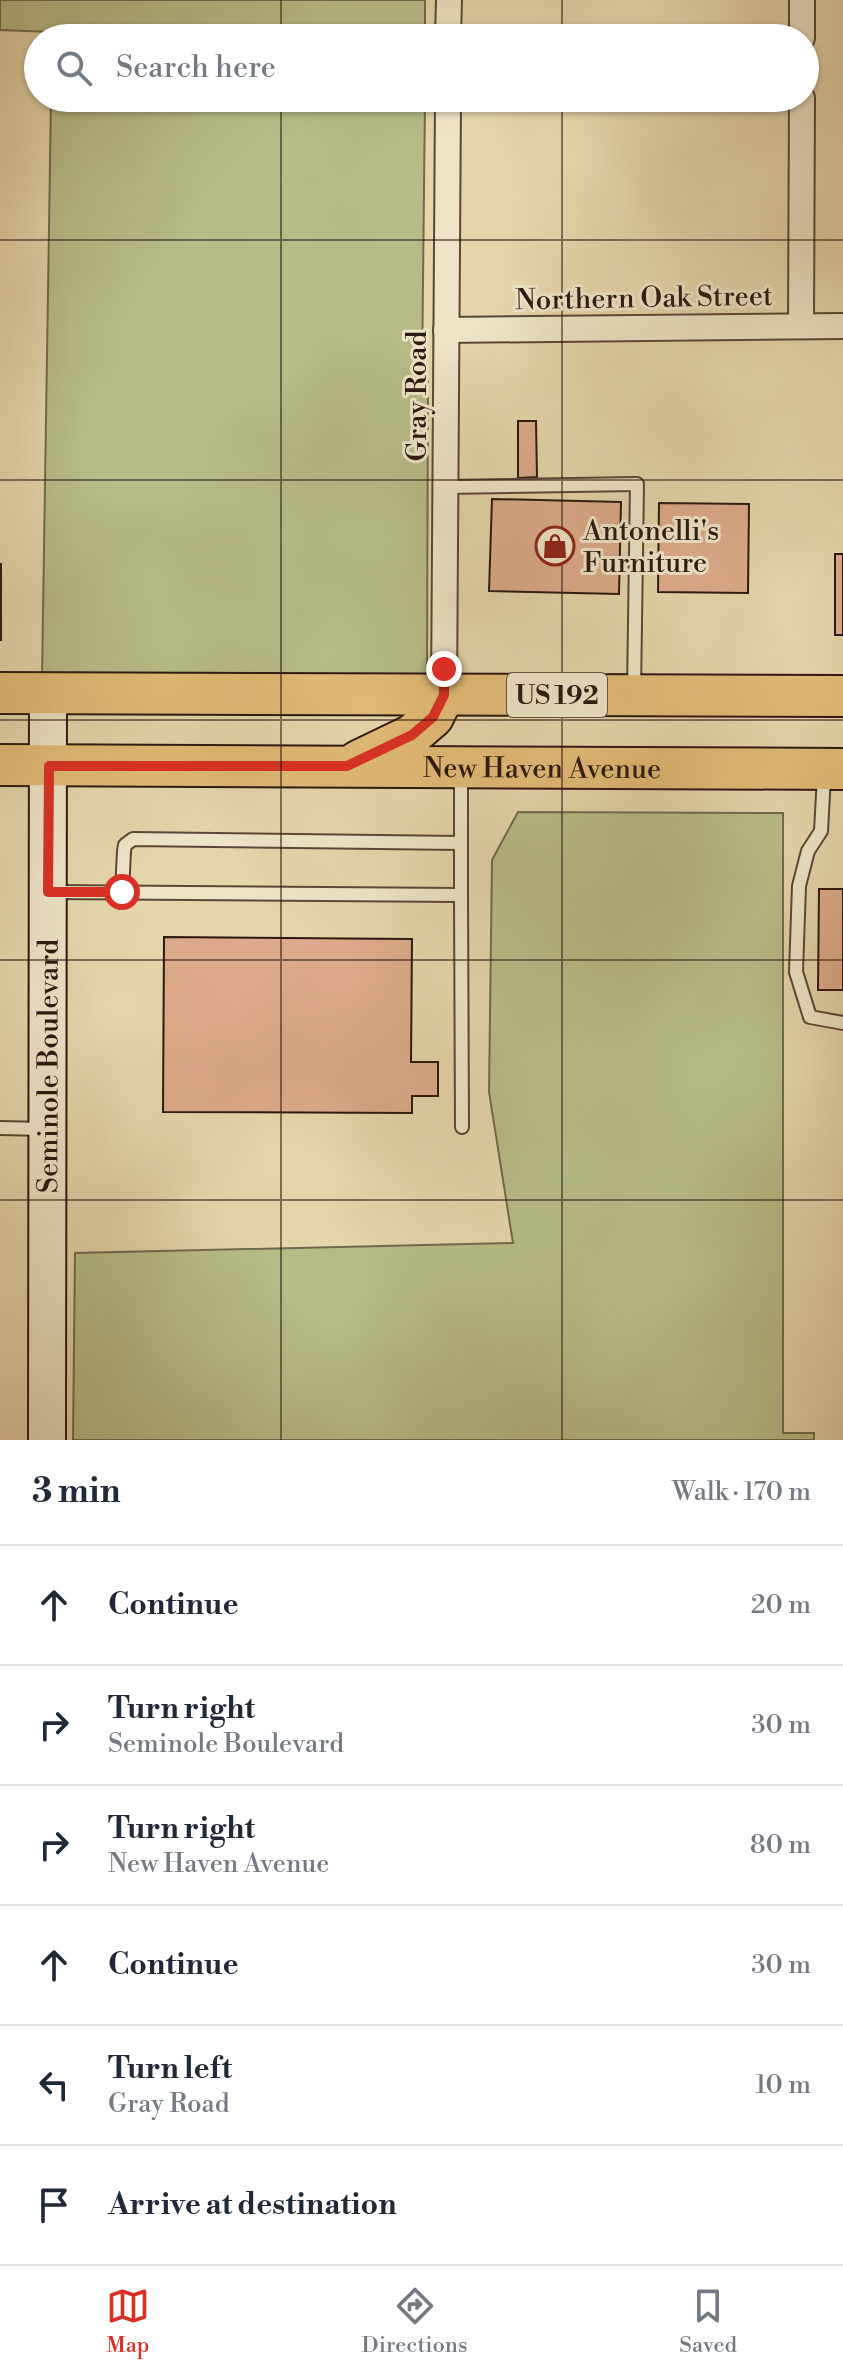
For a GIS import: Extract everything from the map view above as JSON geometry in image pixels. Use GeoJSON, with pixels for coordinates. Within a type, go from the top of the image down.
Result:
{"type":"FeatureCollection","features":[{"type":"Feature","properties":{"kind":"main road","name":"US 192"},"geometry":{"type":"LineString","coordinates":[[0,693],[843,696]]}},
{"type":"Feature","properties":{"kind":"main road"},"geometry":{"type":"LineString","coordinates":[[347,766],[412,735],[433,717],[444,695]]}},
{"type":"Feature","properties":{"kind":"main road","name":"New Haven Avenue"},"geometry":{"type":"LineString","coordinates":[[0,765],[834,769]]}},
{"type":"Feature","properties":{"kind":"street"},"geometry":{"type":"LineString","coordinates":[[448,24],[449,0]]}},
{"type":"Feature","properties":{"kind":"street"},"geometry":{"type":"LineString","coordinates":[[802,0],[802,24]]}},
{"type":"Feature","properties":{"kind":"street","name":"Gray Road"},"geometry":{"type":"LineString","coordinates":[[444,695],[448,112]]}},
{"type":"Feature","properties":{"kind":"street"},"geometry":{"type":"LineString","coordinates":[[801,325],[802,112]]}},
{"type":"Feature","properties":{"kind":"street","name":"Northern Oak Street"},"geometry":{"type":"LineString","coordinates":[[446,330],[843,326]]}},
{"type":"Feature","properties":{"kind":"street","name":"Seminole Boulevard"},"geometry":{"type":"LineString","coordinates":[[47,1440],[48,693]]}},
{"type":"Feature","properties":{"kind":"lane"},"geometry":{"type":"LineString","coordinates":[[445,487],[637,484],[634,695]]}},
{"type":"Feature","properties":{"kind":"lane"},"geometry":{"type":"LineString","coordinates":[[461,766],[462,1127]]}},
{"type":"Feature","properties":{"kind":"lane"},"geometry":{"type":"LineString","coordinates":[[834,769],[821,831],[808,851],[799,886],[796,972],[810,1017],[843,1023]]}},
{"type":"Feature","properties":{"kind":"lane"},"geometry":{"type":"LineString","coordinates":[[122,892],[124,851],[133,839],[461,843]]}},
{"type":"Feature","properties":{"kind":"lane"},"geometry":{"type":"LineString","coordinates":[[48,892],[461,895]]}},
{"type":"Feature","properties":{"kind":"lane"},"geometry":{"type":"LineString","coordinates":[[0,1128],[48,1129]]}},
{"type":"Feature","properties":{"kind":"green space"},"geometry":{"type":"Polygon","coordinates":[[[0,0],[425,0],[425,24],[24,24],[24,31],[0,30],[0,0]]]}},
{"type":"Feature","properties":{"kind":"green space"},"geometry":{"type":"Polygon","coordinates":[[[51,112],[425,112],[422,375],[428,376],[427,677],[42,678],[51,112]]]}},
{"type":"Feature","properties":{"kind":"green space"},"geometry":{"type":"Polygon","coordinates":[[[518,812],[783,813],[783,1433],[814,1433],[814,1440],[73,1440],[75,1253],[513,1243],[489,1092],[492,860],[518,812]]]}},
{"type":"Feature","properties":{"kind":"building"},"geometry":{"type":"Polygon","coordinates":[[[518,421],[536,421],[537,477],[518,478],[518,421]]]}},
{"type":"Feature","properties":{"kind":"building","name":"Antonelli's Furniture"},"geometry":{"type":"Polygon","coordinates":[[[492,499],[621,502],[619,594],[489,591],[492,499]]]}},
{"type":"Feature","properties":{"kind":"building"},"geometry":{"type":"Polygon","coordinates":[[[659,503],[749,504],[748,593],[658,592],[659,503]]]}},
{"type":"Feature","properties":{"kind":"building"},"geometry":{"type":"Polygon","coordinates":[[[835,554],[843,554],[843,635],[835,635],[835,554]]]}},
{"type":"Feature","properties":{"kind":"building"},"geometry":{"type":"Polygon","coordinates":[[[0,564],[1,640],[0,640],[0,564]]]}},
{"type":"Feature","properties":{"kind":"building"},"geometry":{"type":"Polygon","coordinates":[[[819,889],[843,889],[843,990],[818,990],[819,889]]]}},
{"type":"Feature","properties":{"kind":"building"},"geometry":{"type":"Polygon","coordinates":[[[164,937],[412,939],[411,1062],[438,1062],[438,1096],[412,1096],[412,1113],[163,1112],[164,937]]]}},
{"type":"Feature","properties":{"kind":"place","name":"Antonelli's Furniture"},"geometry":{"type":"Point","coordinates":[555,546]}},
{"type":"Feature","properties":{"kind":"route"},"geometry":{"type":"LineString","coordinates":[[122,892],[48,892],[49,766],[347,766],[412,735],[433,717],[444,695],[444,669]]}}]}
